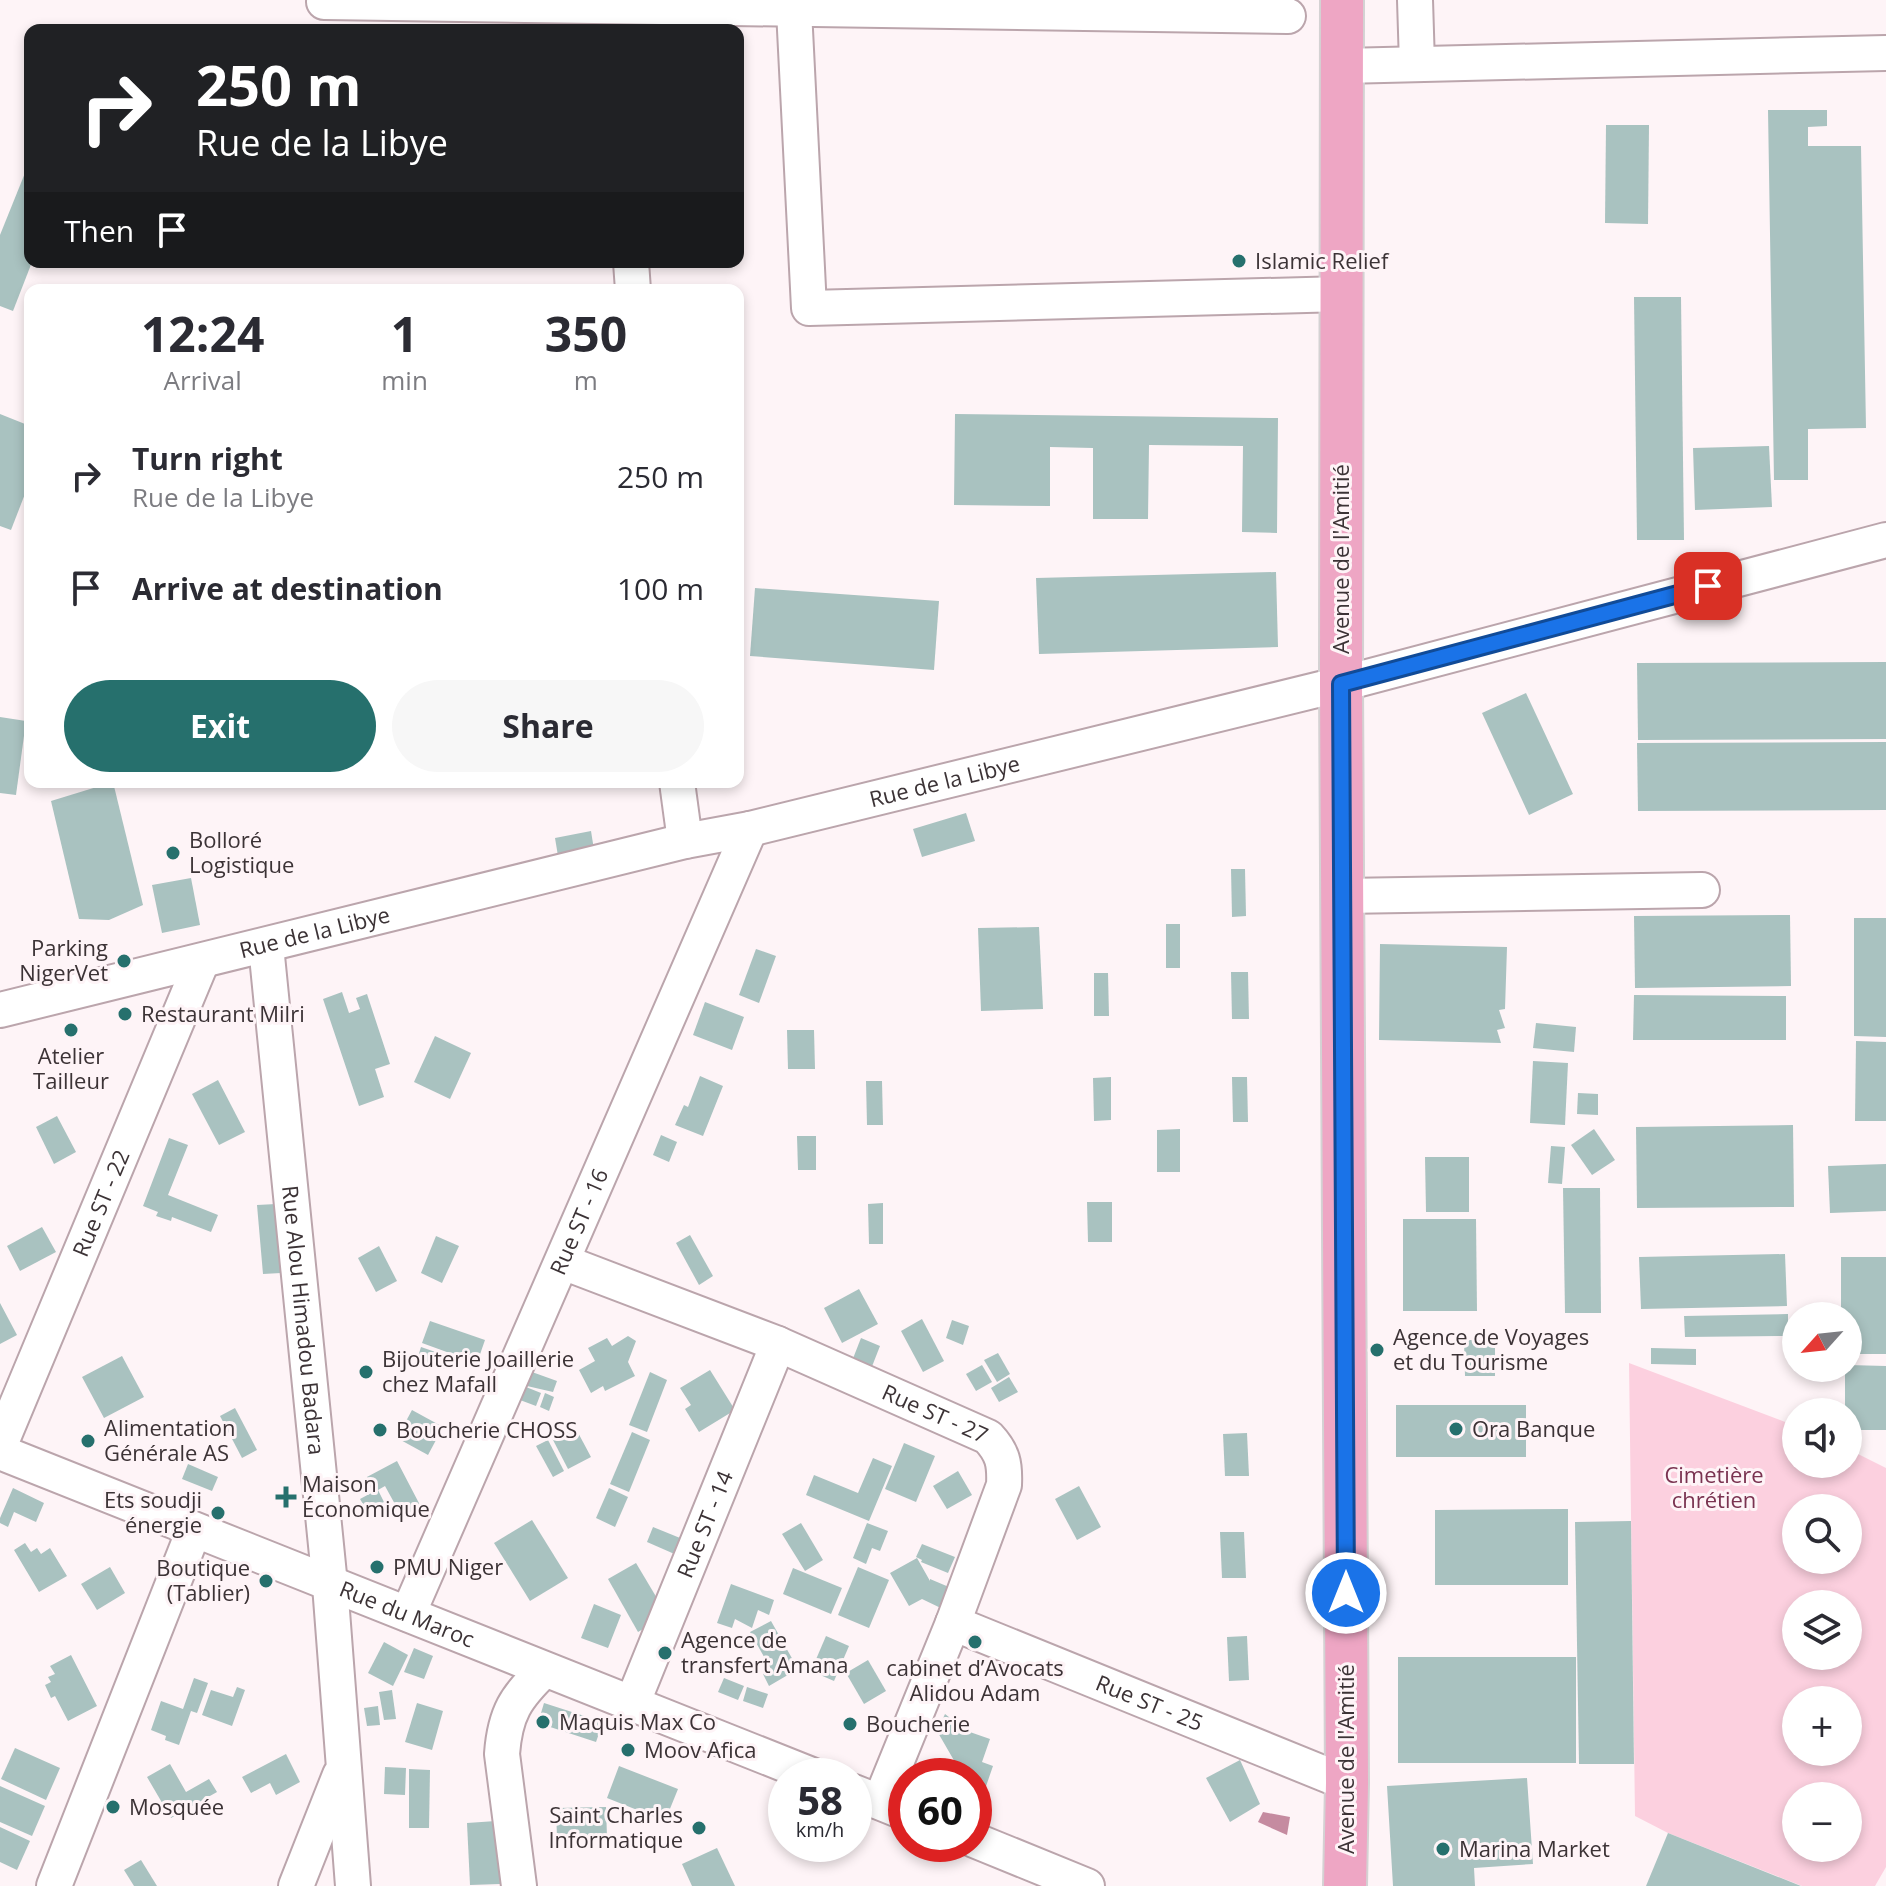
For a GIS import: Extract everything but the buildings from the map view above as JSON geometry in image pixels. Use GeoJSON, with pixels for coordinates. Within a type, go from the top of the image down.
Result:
{"type":"FeatureCollection","features":[{"type":"Feature","properties":{"kind":"main road","name":"Avenue de l'Amitié"},"geometry":{"type":"LineString","coordinates":[[1342,0],[1345,1886]]}},
{"type":"Feature","properties":{"kind":"street"},"geometry":{"type":"LineString","coordinates":[[1415,0],[1417,64]]}},
{"type":"Feature","properties":{"kind":"street"},"geometry":{"type":"LineString","coordinates":[[324,2],[617,12],[794,10],[1288,16]]}},
{"type":"Feature","properties":{"kind":"street"},"geometry":{"type":"LineString","coordinates":[[794,10],[809,308],[1343,294]]}},
{"type":"Feature","properties":{"kind":"street"},"geometry":{"type":"LineString","coordinates":[[1343,66],[1886,53]]}},
{"type":"Feature","properties":{"kind":"street","name":"Rue de la Libye"},"geometry":{"type":"LineString","coordinates":[[0,1010],[685,841],[750,829],[1341,684],[1886,540]]}},
{"type":"Feature","properties":{"kind":"street"},"geometry":{"type":"LineString","coordinates":[[678,788],[685,841]]}},
{"type":"Feature","properties":{"kind":"street","name":"Rue ST - 16"},"geometry":{"type":"LineString","coordinates":[[408,1614],[750,829]]}},
{"type":"Feature","properties":{"kind":"street"},"geometry":{"type":"LineString","coordinates":[[1343,896],[1702,890]]}},
{"type":"Feature","properties":{"kind":"street","name":"Rue Alou Himadou Badara"},"geometry":{"type":"LineString","coordinates":[[266,946],[330,1585],[353,1886]]}},
{"type":"Feature","properties":{"kind":"street","name":"Rue ST - 22"},"geometry":{"type":"LineString","coordinates":[[0,1445],[202,961]]}},
{"type":"Feature","properties":{"kind":"street","name":"Rue ST - 27"},"geometry":{"type":"LineString","coordinates":[[563,1262],[778,1344],[988,1437],[999,1449],[1005,1464],[1004,1485],[953,1623],[880,1803]]}},
{"type":"Feature","properties":{"kind":"street","name":"Rue ST - 14"},"geometry":{"type":"LineString","coordinates":[[632,1704],[778,1344]]}},
{"type":"Feature","properties":{"kind":"street","name":"Rue du Maroc"},"geometry":{"type":"LineString","coordinates":[[0,1452],[768,1758]]}},
{"type":"Feature","properties":{"kind":"street"},"geometry":{"type":"LineString","coordinates":[[54,1886],[194,1530]]}},
{"type":"Feature","properties":{"kind":"street","name":"Rue ST - 25"},"geometry":{"type":"LineString","coordinates":[[953,1623],[1347,1783]]}},
{"type":"Feature","properties":{"kind":"street"},"geometry":{"type":"LineString","coordinates":[[519,1886],[502,1754],[503,1732],[511,1709],[522,1692],[544,1670]]}},
{"type":"Feature","properties":{"kind":"street"},"geometry":{"type":"LineString","coordinates":[[296,1886],[342,1768]]}},
{"type":"Feature","properties":{"kind":"street"},"geometry":{"type":"LineString","coordinates":[[992,1847],[1087,1886]]}},
{"type":"Feature","properties":{"kind":"green space","name":"Cimetière chrétien"},"geometry":{"type":"Polygon","coordinates":[[[1629,1363],[1782,1421],[1782,1478],[1862,1478],[1862,1456],[1886,1468],[1886,1867],[1875,1886],[1802,1886],[1668,1833],[1635,1816],[1629,1363]]]}},
{"type":"Feature","properties":{"kind":"shaded area"},"geometry":{"type":"Polygon","coordinates":[[[1263,1812],[1290,1817],[1287,1835],[1258,1822],[1263,1812]]]}},
{"type":"Feature","properties":{"kind":"place","name":"Islamic Relief"},"geometry":{"type":"Point","coordinates":[1239,261]}},
{"type":"Feature","properties":{"kind":"place","name":"Bolloré Logistique"},"geometry":{"type":"Point","coordinates":[173,853]}},
{"type":"Feature","properties":{"kind":"place","name":"Parking NigerVet"},"geometry":{"type":"Point","coordinates":[124,961]}},
{"type":"Feature","properties":{"kind":"place","name":"Restaurant Milri"},"geometry":{"type":"Point","coordinates":[125,1014]}},
{"type":"Feature","properties":{"kind":"place","name":"Atelier Tailleur"},"geometry":{"type":"Point","coordinates":[71,1030]}},
{"type":"Feature","properties":{"kind":"place","name":"Agence de Voyages et du Tourisme"},"geometry":{"type":"Point","coordinates":[1377,1350]}},
{"type":"Feature","properties":{"kind":"place","name":"Bijouterie Joaillerie chez Mafall"},"geometry":{"type":"Point","coordinates":[366,1372]}},
{"type":"Feature","properties":{"kind":"place","name":"Ora Banque"},"geometry":{"type":"Point","coordinates":[1456,1429]}},
{"type":"Feature","properties":{"kind":"place","name":"Boucherie CHOSS"},"geometry":{"type":"Point","coordinates":[380,1430]}},
{"type":"Feature","properties":{"kind":"place","name":"Alimentation Générale AS"},"geometry":{"type":"Point","coordinates":[88,1441]}},
{"type":"Feature","properties":{"kind":"place","name":"Maison Économique"},"geometry":{"type":"Point","coordinates":[286,1497]}},
{"type":"Feature","properties":{"kind":"place","name":"Ets soudji énergie"},"geometry":{"type":"Point","coordinates":[218,1513]}},
{"type":"Feature","properties":{"kind":"place","name":"PMU Niger"},"geometry":{"type":"Point","coordinates":[377,1567]}},
{"type":"Feature","properties":{"kind":"place","name":"Boutique (Tablier)"},"geometry":{"type":"Point","coordinates":[266,1581]}},
{"type":"Feature","properties":{"kind":"place","name":"cabinet d’Avocats Alidou Adam"},"geometry":{"type":"Point","coordinates":[975,1642]}},
{"type":"Feature","properties":{"kind":"place","name":"Agence de transfert Amana"},"geometry":{"type":"Point","coordinates":[665,1653]}},
{"type":"Feature","properties":{"kind":"place","name":"Maquis Max Co"},"geometry":{"type":"Point","coordinates":[543,1722]}},
{"type":"Feature","properties":{"kind":"place","name":"Boucherie"},"geometry":{"type":"Point","coordinates":[850,1724]}},
{"type":"Feature","properties":{"kind":"place","name":"Moov Afica"},"geometry":{"type":"Point","coordinates":[628,1750]}},
{"type":"Feature","properties":{"kind":"place","name":"Mosquée"},"geometry":{"type":"Point","coordinates":[113,1807]}},
{"type":"Feature","properties":{"kind":"place","name":"Saint Charles Informatique"},"geometry":{"type":"Point","coordinates":[699,1828]}},
{"type":"Feature","properties":{"kind":"place","name":"Marina Market"},"geometry":{"type":"Point","coordinates":[1443,1849]}},
{"type":"Feature","properties":{"kind":"route"},"geometry":{"type":"LineString","coordinates":[[1346,1593],[1341,684],[1708,586]]}}]}
